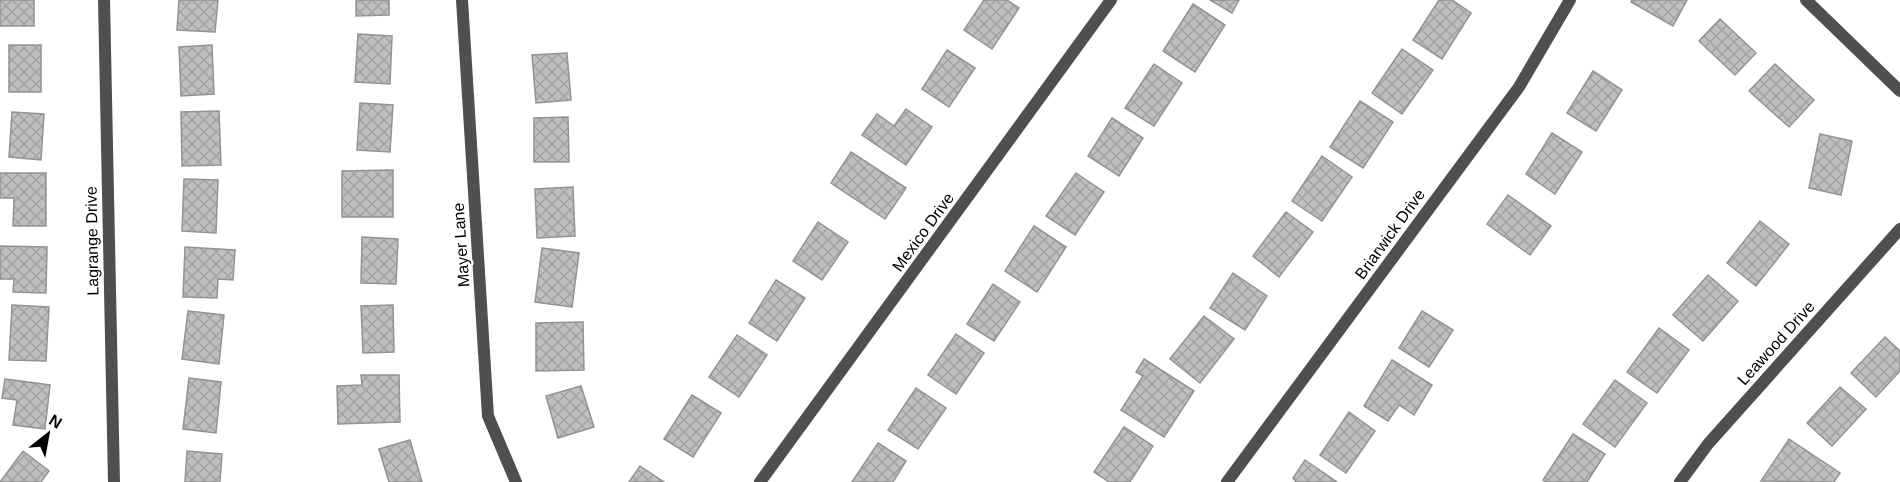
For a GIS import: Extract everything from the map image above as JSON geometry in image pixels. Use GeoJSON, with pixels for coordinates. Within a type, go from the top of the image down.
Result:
{"type":"FeatureCollection","features":[{"type":"Feature","properties":{"kind":"street","name":"Lagrange Drive"},"geometry":{"type":"LineString","coordinates":[[104,0],[114,482]]}},
{"type":"Feature","properties":{"kind":"street","name":"Mayer Lane"},"geometry":{"type":"LineString","coordinates":[[462,0],[488,416],[516,482]]}},
{"type":"Feature","properties":{"kind":"street","name":"Mexico Drive"},"geometry":{"type":"LineString","coordinates":[[760,482],[1111,0]]}},
{"type":"Feature","properties":{"kind":"street","name":"Briarwick Drive"},"geometry":{"type":"LineString","coordinates":[[1227,482],[1519,87],[1570,0]]}},
{"type":"Feature","properties":{"kind":"street"},"geometry":{"type":"LineString","coordinates":[[1806,0],[1900,91]]}},
{"type":"Feature","properties":{"kind":"street","name":"Leawood Drive"},"geometry":{"type":"LineString","coordinates":[[1680,482],[1708,444],[1900,229]]}},
{"type":"Feature","properties":{"kind":"building"},"geometry":{"type":"Polygon","coordinates":[[[0,0],[34,0],[34,26],[0,26],[0,0]]]}},
{"type":"Feature","properties":{"kind":"building"},"geometry":{"type":"Polygon","coordinates":[[[179,0],[218,0],[215,32],[177,30],[179,0]]]}},
{"type":"Feature","properties":{"kind":"building"},"geometry":{"type":"Polygon","coordinates":[[[356,0],[389,0],[389,15],[356,16],[356,0]]]}},
{"type":"Feature","properties":{"kind":"building"},"geometry":{"type":"Polygon","coordinates":[[[984,0],[1007,0],[1019,8],[992,49],[964,30],[984,0]]]}},
{"type":"Feature","properties":{"kind":"building"},"geometry":{"type":"Polygon","coordinates":[[[1210,0],[1239,0],[1232,13],[1210,0]]]}},
{"type":"Feature","properties":{"kind":"building"},"geometry":{"type":"Polygon","coordinates":[[[1439,0],[1452,0],[1471,13],[1442,59],[1413,40],[1439,0]]]}},
{"type":"Feature","properties":{"kind":"building"},"geometry":{"type":"Polygon","coordinates":[[[1632,0],[1687,0],[1673,26],[1631,2],[1632,0]]]}},
{"type":"Feature","properties":{"kind":"building"},"geometry":{"type":"Polygon","coordinates":[[[1193,4],[1225,25],[1195,72],[1163,51],[1193,4]]]}},
{"type":"Feature","properties":{"kind":"building"},"geometry":{"type":"Polygon","coordinates":[[[1720,19],[1756,53],[1735,75],[1699,41],[1720,19]]]}},
{"type":"Feature","properties":{"kind":"building"},"geometry":{"type":"Polygon","coordinates":[[[358,34],[392,36],[390,84],[355,82],[358,34]]]}},
{"type":"Feature","properties":{"kind":"building"},"geometry":{"type":"Polygon","coordinates":[[[9,45],[41,45],[41,92],[9,92],[9,45]]]}},
{"type":"Feature","properties":{"kind":"building"},"geometry":{"type":"Polygon","coordinates":[[[212,45],[214,94],[181,96],[179,47],[212,45]]]}},
{"type":"Feature","properties":{"kind":"building"},"geometry":{"type":"Polygon","coordinates":[[[1402,49],[1433,70],[1402,114],[1372,93],[1402,49]]]}},
{"type":"Feature","properties":{"kind":"building"},"geometry":{"type":"Polygon","coordinates":[[[947,50],[975,68],[949,107],[922,89],[947,50]]]}},
{"type":"Feature","properties":{"kind":"building"},"geometry":{"type":"Polygon","coordinates":[[[567,53],[571,100],[536,103],[532,55],[567,53]]]}},
{"type":"Feature","properties":{"kind":"building"},"geometry":{"type":"Polygon","coordinates":[[[1154,64],[1182,83],[1154,126],[1125,108],[1154,64]]]}},
{"type":"Feature","properties":{"kind":"building"},"geometry":{"type":"Polygon","coordinates":[[[1775,64],[1814,100],[1789,127],[1749,91],[1775,64]]]}},
{"type":"Feature","properties":{"kind":"building"},"geometry":{"type":"Polygon","coordinates":[[[1593,71],[1622,90],[1596,131],[1567,113],[1593,71]]]}},
{"type":"Feature","properties":{"kind":"building"},"geometry":{"type":"Polygon","coordinates":[[[1360,101],[1393,122],[1363,168],[1330,147],[1360,101]]]}},
{"type":"Feature","properties":{"kind":"building"},"geometry":{"type":"Polygon","coordinates":[[[360,103],[393,105],[390,152],[357,150],[360,103]]]}},
{"type":"Feature","properties":{"kind":"building"},"geometry":{"type":"Polygon","coordinates":[[[906,109],[932,127],[906,165],[862,135],[877,114],[894,126],[906,109]]]}},
{"type":"Feature","properties":{"kind":"building"},"geometry":{"type":"Polygon","coordinates":[[[219,111],[221,165],[182,166],[181,112],[219,111]]]}},
{"type":"Feature","properties":{"kind":"building"},"geometry":{"type":"Polygon","coordinates":[[[12,112],[44,114],[41,160],[9,157],[12,112]]]}},
{"type":"Feature","properties":{"kind":"building"},"geometry":{"type":"Polygon","coordinates":[[[568,117],[569,162],[534,162],[534,118],[568,117]]]}},
{"type":"Feature","properties":{"kind":"building"},"geometry":{"type":"Polygon","coordinates":[[[1112,118],[1143,138],[1119,176],[1088,156],[1112,118]]]}},
{"type":"Feature","properties":{"kind":"building"},"geometry":{"type":"Polygon","coordinates":[[[1552,133],[1582,152],[1555,194],[1526,174],[1552,133]]]}},
{"type":"Feature","properties":{"kind":"building"},"geometry":{"type":"Polygon","coordinates":[[[1820,134],[1852,141],[1841,195],[1809,188],[1820,134]]]}},
{"type":"Feature","properties":{"kind":"building"},"geometry":{"type":"Polygon","coordinates":[[[851,152],[906,188],[885,219],[831,183],[851,152]]]}},
{"type":"Feature","properties":{"kind":"building"},"geometry":{"type":"Polygon","coordinates":[[[1322,156],[1352,177],[1322,221],[1292,201],[1322,156]]]}},
{"type":"Feature","properties":{"kind":"building"},"geometry":{"type":"Polygon","coordinates":[[[393,170],[393,217],[342,217],[342,171],[393,170]]]}},
{"type":"Feature","properties":{"kind":"building"},"geometry":{"type":"Polygon","coordinates":[[[0,173],[46,173],[46,226],[13,226],[14,198],[0,198],[0,173]]]}},
{"type":"Feature","properties":{"kind":"building"},"geometry":{"type":"Polygon","coordinates":[[[1076,173],[1104,192],[1075,235],[1046,216],[1076,173]]]}},
{"type":"Feature","properties":{"kind":"building"},"geometry":{"type":"Polygon","coordinates":[[[184,179],[218,180],[216,233],[182,231],[184,179]]]}},
{"type":"Feature","properties":{"kind":"building"},"geometry":{"type":"Polygon","coordinates":[[[573,187],[575,236],[537,238],[535,189],[573,187]]]}},
{"type":"Feature","properties":{"kind":"building"},"geometry":{"type":"Polygon","coordinates":[[[1508,195],[1551,226],[1530,255],[1487,224],[1508,195]]]}},
{"type":"Feature","properties":{"kind":"building"},"geometry":{"type":"Polygon","coordinates":[[[1286,212],[1313,232],[1279,277],[1253,256],[1286,212]]]}},
{"type":"Feature","properties":{"kind":"building"},"geometry":{"type":"Polygon","coordinates":[[[1760,221],[1789,244],[1756,286],[1727,263],[1760,221]]]}},
{"type":"Feature","properties":{"kind":"building"},"geometry":{"type":"Polygon","coordinates":[[[818,222],[848,242],[822,280],[793,261],[818,222]]]}},
{"type":"Feature","properties":{"kind":"building"},"geometry":{"type":"Polygon","coordinates":[[[1034,226],[1066,247],[1037,292],[1005,271],[1034,226]]]}},
{"type":"Feature","properties":{"kind":"building"},"geometry":{"type":"Polygon","coordinates":[[[362,237],[398,239],[396,284],[361,283],[362,237]]]}},
{"type":"Feature","properties":{"kind":"building"},"geometry":{"type":"Polygon","coordinates":[[[0,246],[47,247],[46,293],[13,292],[14,279],[0,279],[0,246]]]}},
{"type":"Feature","properties":{"kind":"building"},"geometry":{"type":"Polygon","coordinates":[[[185,247],[235,250],[233,280],[218,279],[217,298],[183,297],[185,247]]]}},
{"type":"Feature","properties":{"kind":"building"},"geometry":{"type":"Polygon","coordinates":[[[542,248],[579,253],[572,307],[535,302],[542,248]]]}},
{"type":"Feature","properties":{"kind":"building"},"geometry":{"type":"Polygon","coordinates":[[[1233,273],[1267,296],[1245,330],[1210,308],[1233,273]]]}},
{"type":"Feature","properties":{"kind":"building"},"geometry":{"type":"Polygon","coordinates":[[[1708,275],[1738,301],[1703,341],[1673,315],[1708,275]]]}},
{"type":"Feature","properties":{"kind":"building"},"geometry":{"type":"Polygon","coordinates":[[[776,280],[805,298],[777,341],[749,323],[776,280]]]}},
{"type":"Feature","properties":{"kind":"building"},"geometry":{"type":"Polygon","coordinates":[[[993,284],[1020,302],[994,341],[967,324],[993,284]]]}},
{"type":"Feature","properties":{"kind":"building"},"geometry":{"type":"Polygon","coordinates":[[[12,305],[49,307],[46,361],[9,360],[12,305]]]}},
{"type":"Feature","properties":{"kind":"building"},"geometry":{"type":"Polygon","coordinates":[[[393,305],[394,352],[363,353],[361,306],[393,305]]]}},
{"type":"Feature","properties":{"kind":"building"},"geometry":{"type":"Polygon","coordinates":[[[188,311],[224,315],[219,364],[182,359],[188,311]]]}},
{"type":"Feature","properties":{"kind":"building"},"geometry":{"type":"Polygon","coordinates":[[[1422,311],[1453,330],[1429,367],[1399,348],[1422,311]]]}},
{"type":"Feature","properties":{"kind":"building"},"geometry":{"type":"Polygon","coordinates":[[[1204,316],[1234,339],[1200,383],[1170,359],[1204,316]]]}},
{"type":"Feature","properties":{"kind":"building"},"geometry":{"type":"Polygon","coordinates":[[[583,322],[584,370],[536,371],[536,323],[583,322]]]}},
{"type":"Feature","properties":{"kind":"building"},"geometry":{"type":"Polygon","coordinates":[[[1659,328],[1689,350],[1657,393],[1627,372],[1659,328]]]}},
{"type":"Feature","properties":{"kind":"building"},"geometry":{"type":"Polygon","coordinates":[[[956,334],[984,353],[956,394],[928,375],[956,334]]]}},
{"type":"Feature","properties":{"kind":"building"},"geometry":{"type":"Polygon","coordinates":[[[737,335],[767,355],[739,397],[709,377],[737,335]]]}},
{"type":"Feature","properties":{"kind":"building"},"geometry":{"type":"Polygon","coordinates":[[[1885,337],[1900,351],[1900,371],[1876,397],[1851,373],[1885,337]]]}},
{"type":"Feature","properties":{"kind":"building"},"geometry":{"type":"Polygon","coordinates":[[[1144,359],[1194,391],[1164,437],[1121,410],[1143,376],[1136,372],[1144,359]]]}},
{"type":"Feature","properties":{"kind":"building"},"geometry":{"type":"Polygon","coordinates":[[[1392,360],[1432,385],[1414,415],[1399,405],[1388,421],[1364,406],[1392,360]]]}},
{"type":"Feature","properties":{"kind":"building"},"geometry":{"type":"Polygon","coordinates":[[[361,375],[399,375],[400,422],[338,424],[337,386],[362,385],[361,375]]]}},
{"type":"Feature","properties":{"kind":"building"},"geometry":{"type":"Polygon","coordinates":[[[189,378],[221,382],[216,433],[183,429],[189,378]]]}},
{"type":"Feature","properties":{"kind":"building"},"geometry":{"type":"Polygon","coordinates":[[[5,379],[50,385],[45,429],[13,425],[17,400],[2,398],[5,379]]]}},
{"type":"Feature","properties":{"kind":"building"},"geometry":{"type":"Polygon","coordinates":[[[1615,380],[1647,403],[1615,447],[1583,424],[1615,380]]]}},
{"type":"Feature","properties":{"kind":"building"},"geometry":{"type":"Polygon","coordinates":[[[581,386],[594,427],[558,438],[546,396],[581,386]]]}},
{"type":"Feature","properties":{"kind":"building"},"geometry":{"type":"Polygon","coordinates":[[[1840,387],[1866,409],[1832,446],[1807,423],[1840,387]]]}},
{"type":"Feature","properties":{"kind":"building"},"geometry":{"type":"Polygon","coordinates":[[[916,388],[946,408],[918,449],[888,430],[916,388]]]}},
{"type":"Feature","properties":{"kind":"building"},"geometry":{"type":"Polygon","coordinates":[[[692,395],[721,413],[693,457],[664,439],[692,395]]]}},
{"type":"Feature","properties":{"kind":"building"},"geometry":{"type":"Polygon","coordinates":[[[1349,412],[1375,431],[1346,473],[1320,455],[1349,412]]]}},
{"type":"Feature","properties":{"kind":"building"},"geometry":{"type":"Polygon","coordinates":[[[1124,427],[1153,446],[1130,482],[1109,482],[1094,472],[1124,427]]]}},
{"type":"Feature","properties":{"kind":"building"},"geometry":{"type":"Polygon","coordinates":[[[1573,434],[1605,454],[1587,482],[1546,482],[1543,480],[1573,434]]]}},
{"type":"Feature","properties":{"kind":"building"},"geometry":{"type":"Polygon","coordinates":[[[1789,439],[1840,473],[1834,482],[1761,481],[1789,439]]]}},
{"type":"Feature","properties":{"kind":"building"},"geometry":{"type":"Polygon","coordinates":[[[410,440],[422,482],[389,482],[379,449],[410,440]]]}},
{"type":"Feature","properties":{"kind":"building"},"geometry":{"type":"Polygon","coordinates":[[[878,443],[906,461],[893,482],[852,482],[878,443]]]}},
{"type":"Feature","properties":{"kind":"building"},"geometry":{"type":"Polygon","coordinates":[[[23,451],[49,471],[41,482],[0,482],[23,451]]]}},
{"type":"Feature","properties":{"kind":"building"},"geometry":{"type":"Polygon","coordinates":[[[187,451],[222,454],[220,482],[185,482],[187,451]]]}},
{"type":"Feature","properties":{"kind":"building"},"geometry":{"type":"Polygon","coordinates":[[[1305,460],[1337,482],[1296,482],[1293,478],[1305,460]]]}},
{"type":"Feature","properties":{"kind":"building"},"geometry":{"type":"Polygon","coordinates":[[[640,466],[664,482],[629,482],[640,466]]]}}]}
